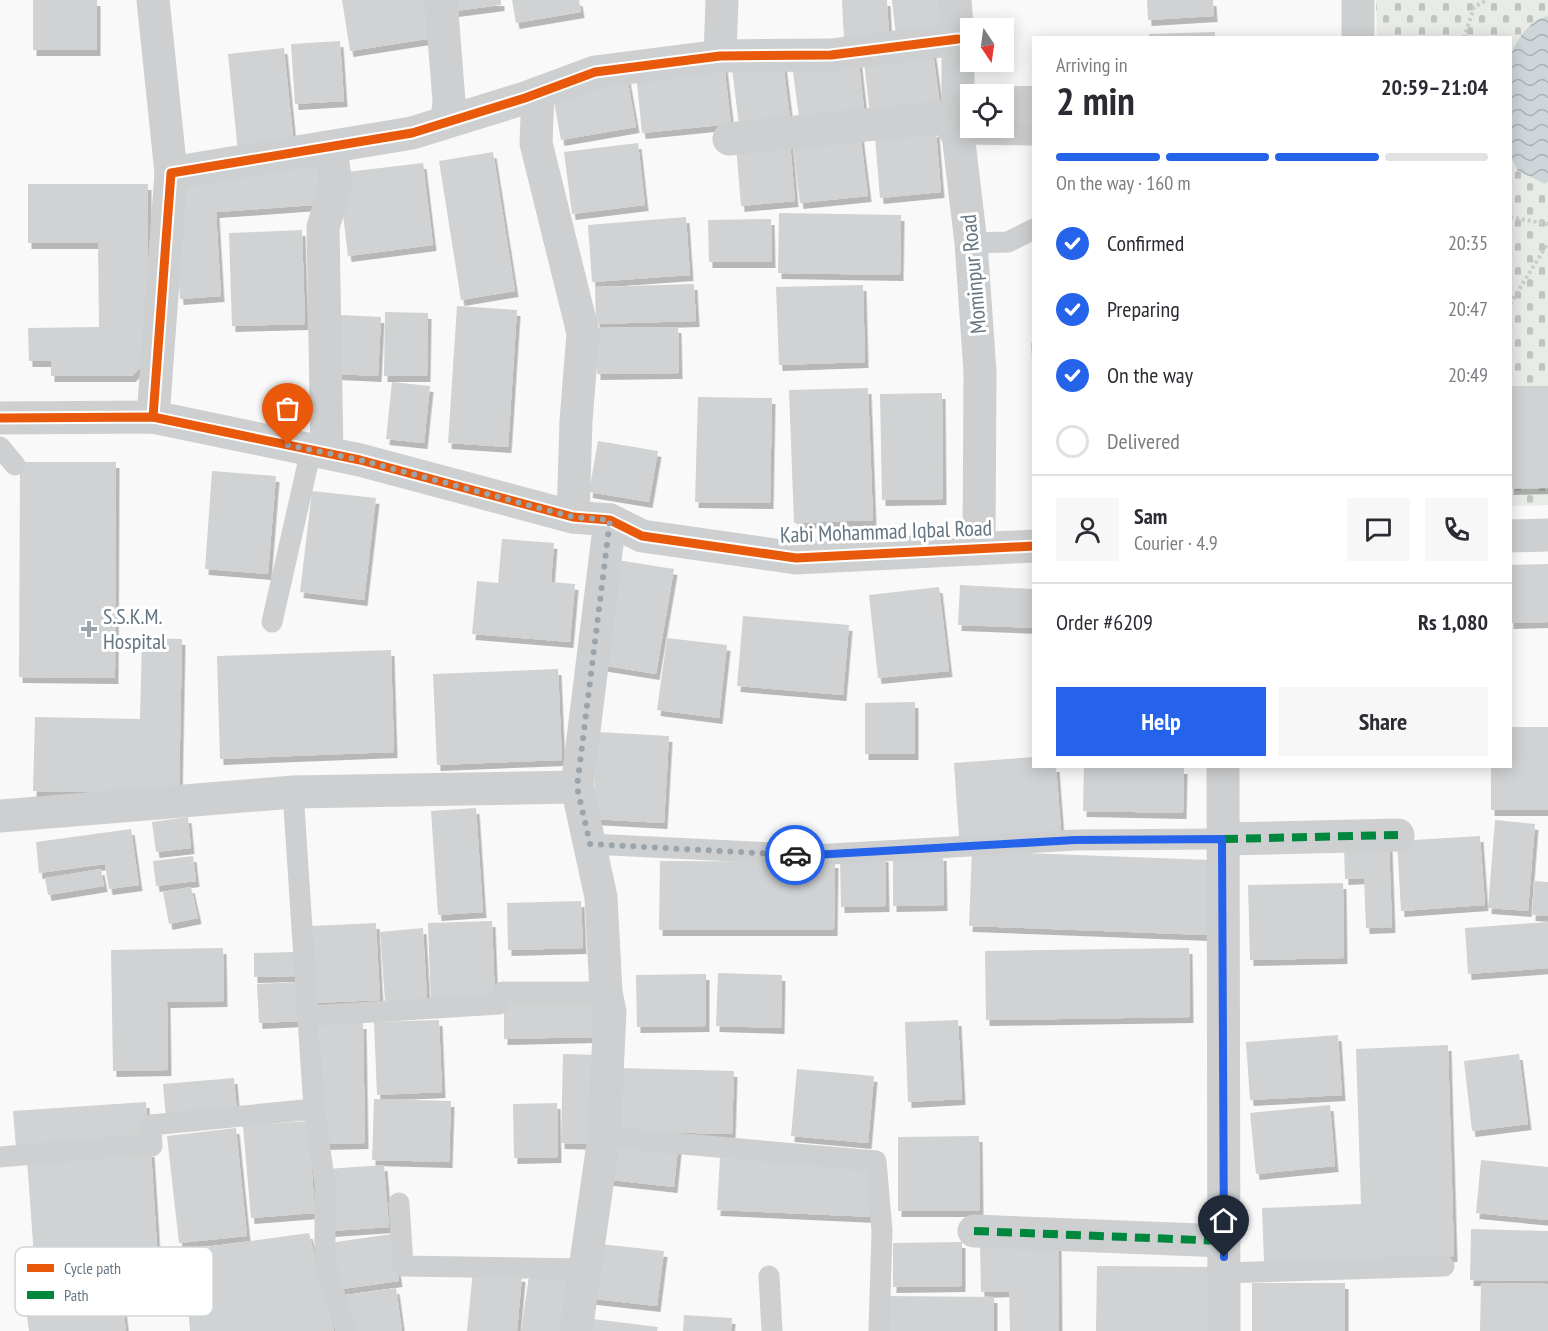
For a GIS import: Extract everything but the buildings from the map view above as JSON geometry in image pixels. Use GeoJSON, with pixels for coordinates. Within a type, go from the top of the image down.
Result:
{"type":"FeatureCollection","features":[{"type":"Feature","properties":{"kind":"street"},"geometry":{"type":"LineString","coordinates":[[153,0],[171,173],[153,417]]}},
{"type":"Feature","properties":{"kind":"street"},"geometry":{"type":"LineString","coordinates":[[441,0],[448,101],[447,122]]}},
{"type":"Feature","properties":{"kind":"street"},"geometry":{"type":"LineString","coordinates":[[720,56],[722,0]]}},
{"type":"Feature","properties":{"kind":"street","name":"Mominpur Road"},"geometry":{"type":"LineString","coordinates":[[955,0],[958,39],[958,134],[972,243],[980,372],[979,549]]}},
{"type":"Feature","properties":{"kind":"street"},"geometry":{"type":"LineString","coordinates":[[1358,0],[1358,36]]}},
{"type":"Feature","properties":{"kind":"street"},"geometry":{"type":"LineString","coordinates":[[171,173],[412,133],[538,93],[595,72],[720,56],[831,55],[958,39]]}},
{"type":"Feature","properties":{"kind":"street"},"geometry":{"type":"LineString","coordinates":[[538,93],[536,143],[583,333],[576,421],[573,517]]}},
{"type":"Feature","properties":{"kind":"street"},"geometry":{"type":"LineString","coordinates":[[729,139],[942,117],[958,134]]}},
{"type":"Feature","properties":{"kind":"street"},"geometry":{"type":"LineString","coordinates":[[319,452],[323,227],[336,186],[331,147]]}},
{"type":"Feature","properties":{"kind":"street","name":"Kabi Mohammad Iqbal Road"},"geometry":{"type":"LineString","coordinates":[[0,418],[153,417],[360,460],[573,517],[610,520],[642,536],[796,558],[1032,546]]}},
{"type":"Feature","properties":{"kind":"street"},"geometry":{"type":"LineString","coordinates":[[576,1331],[604,1137],[610,1011],[606,992],[601,897],[577,787],[610,520]]}},
{"type":"Feature","properties":{"kind":"street"},"geometry":{"type":"LineString","coordinates":[[1512,536],[1548,536]]}},
{"type":"Feature","properties":{"kind":"street"},"geometry":{"type":"LineString","coordinates":[[1223,768],[1224,1331]]}},
{"type":"Feature","properties":{"kind":"street"},"geometry":{"type":"LineString","coordinates":[[0,816],[293,792],[577,787]]}},
{"type":"Feature","properties":{"kind":"street"},"geometry":{"type":"LineString","coordinates":[[1222,839],[1398,835]]}},
{"type":"Feature","properties":{"kind":"street"},"geometry":{"type":"LineString","coordinates":[[974,1232],[1224,1241]]}},
{"type":"Feature","properties":{"kind":"lane"},"geometry":{"type":"LineString","coordinates":[[958,134],[1032,135]]}},
{"type":"Feature","properties":{"kind":"lane"},"geometry":{"type":"LineString","coordinates":[[972,243],[1008,242],[1032,230]]}},
{"type":"Feature","properties":{"kind":"lane"},"geometry":{"type":"LineString","coordinates":[[0,447],[15,465]]}},
{"type":"Feature","properties":{"kind":"lane"},"geometry":{"type":"LineString","coordinates":[[272,622],[319,452]]}},
{"type":"Feature","properties":{"kind":"lane"},"geometry":{"type":"LineString","coordinates":[[293,792],[314,1109],[325,1184],[325,1264],[346,1331]]}},
{"type":"Feature","properties":{"kind":"lane"},"geometry":{"type":"LineString","coordinates":[[590,844],[813,855],[1075,840],[1222,839]]}},
{"type":"Feature","properties":{"kind":"lane"},"geometry":{"type":"LineString","coordinates":[[309,1016],[499,1004],[503,992],[606,992]]}},
{"type":"Feature","properties":{"kind":"lane"},"geometry":{"type":"LineString","coordinates":[[0,1157],[125,1146],[152,1146],[151,1125],[235,1119],[314,1109]]}},
{"type":"Feature","properties":{"kind":"lane"},"geometry":{"type":"LineString","coordinates":[[604,1137],[876,1161],[882,1231],[879,1331]]}},
{"type":"Feature","properties":{"kind":"lane"},"geometry":{"type":"LineString","coordinates":[[399,1203],[403,1266],[585,1269]]}},
{"type":"Feature","properties":{"kind":"lane"},"geometry":{"type":"LineString","coordinates":[[1224,1273],[1444,1266]]}},
{"type":"Feature","properties":{"kind":"lane"},"geometry":{"type":"LineString","coordinates":[[768,1276],[772,1331]]}},
{"type":"Feature","properties":{"kind":"path"},"geometry":{"type":"LineString","coordinates":[[1465,36],[1474,7],[1487,0]]}},
{"type":"Feature","properties":{"kind":"path"},"geometry":{"type":"LineString","coordinates":[[1512,217],[1548,224]]}},
{"type":"Feature","properties":{"kind":"path"},"geometry":{"type":"LineString","coordinates":[[1512,301],[1548,243]]}},
{"type":"Feature","properties":{"kind":"green space"},"geometry":{"type":"Polygon","coordinates":[[[1376,0],[1548,0],[1548,16],[1541,18],[1525,31],[1512,55],[1512,36],[1377,36],[1376,0]]]}},
{"type":"Feature","properties":{"kind":"green space"},"geometry":{"type":"Polygon","coordinates":[[[1512,161],[1518,171],[1545,184],[1548,182],[1548,505],[1512,506],[1512,161]]]}},
{"type":"Feature","properties":{"kind":"water"},"geometry":{"type":"Polygon","coordinates":[[[1548,16],[1548,182],[1545,184],[1518,171],[1512,160],[1512,53],[1524,31],[1541,18],[1548,16]]]}},
{"type":"Feature","properties":{"kind":"marked path"},"geometry":{"type":"LineString","coordinates":[[1223,839],[1398,835]]}},
{"type":"Feature","properties":{"kind":"marked path"},"geometry":{"type":"LineString","coordinates":[[974,1231],[1224,1241]]}},
{"type":"Feature","properties":{"kind":"cycle path"},"geometry":{"type":"LineString","coordinates":[[153,417],[171,173],[412,133],[525,98],[595,72],[720,56],[831,55],[958,39]]}},
{"type":"Feature","properties":{"kind":"cycle path"},"geometry":{"type":"LineString","coordinates":[[0,418],[153,417],[360,460],[573,517],[610,520],[642,536],[796,558],[1032,546]]}},
{"type":"Feature","properties":{"kind":"way so far"},"geometry":{"type":"LineString","coordinates":[[288,445],[360,460],[573,517],[610,520],[577,787],[590,844],[795,855]]}},
{"type":"Feature","properties":{"kind":"place","name":"S.S.K.M. Hospital"},"geometry":{"type":"Point","coordinates":[89,629]}},
{"type":"Feature","properties":{"kind":"route"},"geometry":{"type":"LineString","coordinates":[[795,855],[1075,840],[1222,839],[1224,1257]]}}]}
